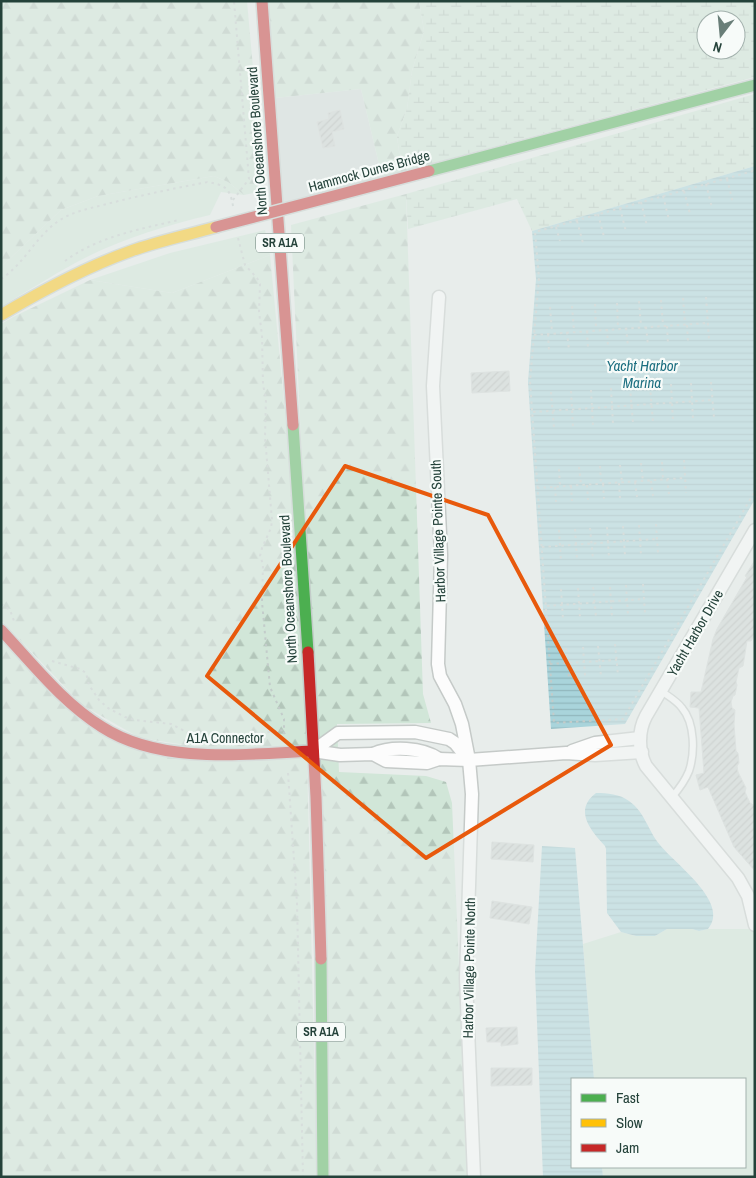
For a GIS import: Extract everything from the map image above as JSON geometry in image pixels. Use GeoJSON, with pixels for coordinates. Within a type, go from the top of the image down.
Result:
{"type":"FeatureCollection","features":[{"type":"Feature","properties":{"kind":"main road","name":"North Oceanshore Boulevard"},"geometry":{"type":"LineString","coordinates":[[262,1],[297,485],[313,751],[320,914],[323,1177]]}},
{"type":"Feature","properties":{"kind":"main road","name":"Hammock Dunes Bridge"},"geometry":{"type":"LineString","coordinates":[[1,315],[83,271],[151,244],[755,85]]}},
{"type":"Feature","properties":{"kind":"main road","name":"A1A Connector"},"geometry":{"type":"LineString","coordinates":[[1,630],[78,710],[109,732],[138,744],[174,752],[211,756],[313,751]]}},
{"type":"Feature","properties":{"kind":"street","name":"Harbor Village Pointe South"},"geometry":{"type":"LineString","coordinates":[[439,297],[433,386],[441,555],[438,670],[460,718],[469,760]]}},
{"type":"Feature","properties":{"kind":"street","name":"Yacht Harbor Drive"},"geometry":{"type":"LineString","coordinates":[[755,530],[644,720],[640,738],[646,766],[738,878],[748,896],[755,925]]}},
{"type":"Feature","properties":{"kind":"street"},"geometry":{"type":"LineString","coordinates":[[382,732],[378,752],[386,762],[428,763],[439,759],[469,760],[566,753],[595,755],[642,752]]}},
{"type":"Feature","properties":{"kind":"street"},"geometry":{"type":"LineString","coordinates":[[313,751],[338,733],[415,732],[455,743],[469,760]]}},
{"type":"Feature","properties":{"kind":"street"},"geometry":{"type":"LineString","coordinates":[[415,732],[415,751]]}},
{"type":"Feature","properties":{"kind":"street"},"geometry":{"type":"LineString","coordinates":[[566,753],[595,743],[640,738]]}},
{"type":"Feature","properties":{"kind":"street"},"geometry":{"type":"LineString","coordinates":[[313,751],[340,755],[415,751],[430,753],[439,759]]}},
{"type":"Feature","properties":{"kind":"street","name":"Harbor Village Pointe North"},"geometry":{"type":"LineString","coordinates":[[469,760],[473,807],[467,1011],[474,1177]]}},
{"type":"Feature","properties":{"kind":"lane"},"geometry":{"type":"LineString","coordinates":[[661,691],[674,699],[683,708],[689,720],[692,738],[692,755],[689,770],[684,782],[672,797]]}},
{"type":"Feature","properties":{"kind":"path"},"geometry":{"type":"LineString","coordinates":[[232,202],[249,179],[234,1]]}},
{"type":"Feature","properties":{"kind":"path"},"geometry":{"type":"LineString","coordinates":[[755,184],[753,171],[535,232],[539,278],[530,381],[554,724],[623,719],[755,491]]}},
{"type":"Feature","properties":{"kind":"path"},"geometry":{"type":"LineString","coordinates":[[727,178],[733,203]]}},
{"type":"Feature","properties":{"kind":"path"},"geometry":{"type":"LineString","coordinates":[[1,279],[12,272],[47,230],[75,212],[207,182],[220,184],[226,188],[234,211]]}},
{"type":"Feature","properties":{"kind":"path"},"geometry":{"type":"LineString","coordinates":[[706,184],[712,208]]}},
{"type":"Feature","properties":{"kind":"path"},"geometry":{"type":"LineString","coordinates":[[684,190],[690,214]]}},
{"type":"Feature","properties":{"kind":"path"},"geometry":{"type":"LineString","coordinates":[[663,196],[668,220]]}},
{"type":"Feature","properties":{"kind":"path"},"geometry":{"type":"LineString","coordinates":[[641,202],[647,226]]}},
{"type":"Feature","properties":{"kind":"path"},"geometry":{"type":"LineString","coordinates":[[620,208],[626,232]]}},
{"type":"Feature","properties":{"kind":"path"},"geometry":{"type":"LineString","coordinates":[[598,214],[604,237]]}},
{"type":"Feature","properties":{"kind":"path"},"geometry":{"type":"LineString","coordinates":[[577,220],[583,243]]}},
{"type":"Feature","properties":{"kind":"path"},"geometry":{"type":"LineString","coordinates":[[556,226],[560,241]]}},
{"type":"Feature","properties":{"kind":"path"},"geometry":{"type":"LineString","coordinates":[[238,238],[245,265],[260,284],[258,312],[262,335],[263,385],[266,398],[265,437],[272,520],[260,556],[263,564],[262,602],[270,687],[284,718],[284,740]]}},
{"type":"Feature","properties":{"kind":"path"},"geometry":{"type":"LineString","coordinates":[[706,297],[709,340]]}},
{"type":"Feature","properties":{"kind":"path"},"geometry":{"type":"LineString","coordinates":[[683,298],[688,342]]}},
{"type":"Feature","properties":{"kind":"path"},"geometry":{"type":"LineString","coordinates":[[661,300],[663,326]]}},
{"type":"Feature","properties":{"kind":"path"},"geometry":{"type":"LineString","coordinates":[[639,301],[641,327]]}},
{"type":"Feature","properties":{"kind":"path"},"geometry":{"type":"LineString","coordinates":[[617,303],[618,329]]}},
{"type":"Feature","properties":{"kind":"path"},"geometry":{"type":"LineString","coordinates":[[595,304],[596,330]]}},
{"type":"Feature","properties":{"kind":"path"},"geometry":{"type":"LineString","coordinates":[[572,306],[574,332]]}},
{"type":"Feature","properties":{"kind":"path"},"geometry":{"type":"LineString","coordinates":[[550,307],[552,333]]}},
{"type":"Feature","properties":{"kind":"path"},"geometry":{"type":"LineString","coordinates":[[534,334],[708,322]]}},
{"type":"Feature","properties":{"kind":"path"},"geometry":{"type":"LineString","coordinates":[[666,326],[668,344]]}},
{"type":"Feature","properties":{"kind":"path"},"geometry":{"type":"LineString","coordinates":[[646,327],[648,345]]}},
{"type":"Feature","properties":{"kind":"path"},"geometry":{"type":"LineString","coordinates":[[626,328],[628,346]]}},
{"type":"Feature","properties":{"kind":"path"},"geometry":{"type":"LineString","coordinates":[[607,330],[608,347]]}},
{"type":"Feature","properties":{"kind":"path"},"geometry":{"type":"LineString","coordinates":[[587,331],[588,348]]}},
{"type":"Feature","properties":{"kind":"path"},"geometry":{"type":"LineString","coordinates":[[567,332],[569,350]]}},
{"type":"Feature","properties":{"kind":"path"},"geometry":{"type":"LineString","coordinates":[[548,334],[549,351]]}},
{"type":"Feature","properties":{"kind":"path"},"geometry":{"type":"LineString","coordinates":[[711,382],[714,418]]}},
{"type":"Feature","properties":{"kind":"path"},"geometry":{"type":"LineString","coordinates":[[671,384],[673,421]]}},
{"type":"Feature","properties":{"kind":"path"},"geometry":{"type":"LineString","coordinates":[[691,384],[693,419]]}},
{"type":"Feature","properties":{"kind":"path"},"geometry":{"type":"LineString","coordinates":[[650,386],[653,422]]}},
{"type":"Feature","properties":{"kind":"path"},"geometry":{"type":"LineString","coordinates":[[630,387],[633,423]]}},
{"type":"Feature","properties":{"kind":"path"},"geometry":{"type":"LineString","coordinates":[[610,388],[613,424]]}},
{"type":"Feature","properties":{"kind":"path"},"geometry":{"type":"LineString","coordinates":[[591,390],[593,426]]}},
{"type":"Feature","properties":{"kind":"path"},"geometry":{"type":"LineString","coordinates":[[571,391],[574,427]]}},
{"type":"Feature","properties":{"kind":"path"},"geometry":{"type":"LineString","coordinates":[[552,392],[554,428]]}},
{"type":"Feature","properties":{"kind":"path"},"geometry":{"type":"LineString","coordinates":[[532,412],[712,400]]}},
{"type":"Feature","properties":{"kind":"path"},"geometry":{"type":"LineString","coordinates":[[684,460],[686,493]]}},
{"type":"Feature","properties":{"kind":"path"},"geometry":{"type":"LineString","coordinates":[[662,462],[663,479]]}},
{"type":"Feature","properties":{"kind":"path"},"geometry":{"type":"LineString","coordinates":[[642,463],[643,481]]}},
{"type":"Feature","properties":{"kind":"path"},"geometry":{"type":"LineString","coordinates":[[620,465],[620,498]]}},
{"type":"Feature","properties":{"kind":"path"},"geometry":{"type":"LineString","coordinates":[[600,466],[604,499]]}},
{"type":"Feature","properties":{"kind":"path"},"geometry":{"type":"LineString","coordinates":[[580,467],[581,485]]}},
{"type":"Feature","properties":{"kind":"path"},"geometry":{"type":"LineString","coordinates":[[559,468],[560,487]]}},
{"type":"Feature","properties":{"kind":"path"},"geometry":{"type":"LineString","coordinates":[[537,488],[685,478]]}},
{"type":"Feature","properties":{"kind":"path"},"geometry":{"type":"LineString","coordinates":[[668,479],[669,494]]}},
{"type":"Feature","properties":{"kind":"path"},"geometry":{"type":"LineString","coordinates":[[651,480],[652,496]]}},
{"type":"Feature","properties":{"kind":"path"},"geometry":{"type":"LineString","coordinates":[[635,481],[637,497]]}},
{"type":"Feature","properties":{"kind":"path"},"geometry":{"type":"LineString","coordinates":[[587,485],[588,500]]}},
{"type":"Feature","properties":{"kind":"path"},"geometry":{"type":"LineString","coordinates":[[571,486],[572,501]]}},
{"type":"Feature","properties":{"kind":"path"},"geometry":{"type":"LineString","coordinates":[[555,487],[556,502]]}},
{"type":"Feature","properties":{"kind":"path"},"geometry":{"type":"LineString","coordinates":[[656,524],[658,553]]}},
{"type":"Feature","properties":{"kind":"path"},"geometry":{"type":"LineString","coordinates":[[639,525],[641,555]]}},
{"type":"Feature","properties":{"kind":"path"},"geometry":{"type":"LineString","coordinates":[[622,526],[625,556]]}},
{"type":"Feature","properties":{"kind":"path"},"geometry":{"type":"LineString","coordinates":[[606,527],[609,558]]}},
{"type":"Feature","properties":{"kind":"path"},"geometry":{"type":"LineString","coordinates":[[590,528],[593,558]]}},
{"type":"Feature","properties":{"kind":"path"},"geometry":{"type":"LineString","coordinates":[[575,529],[577,560]]}},
{"type":"Feature","properties":{"kind":"path"},"geometry":{"type":"LineString","coordinates":[[559,530],[561,561]]}},
{"type":"Feature","properties":{"kind":"path"},"geometry":{"type":"LineString","coordinates":[[541,547],[657,539]]}},
{"type":"Feature","properties":{"kind":"path"},"geometry":{"type":"LineString","coordinates":[[643,584],[645,614]]}},
{"type":"Feature","properties":{"kind":"path"},"geometry":{"type":"LineString","coordinates":[[626,585],[628,615]]}},
{"type":"Feature","properties":{"kind":"path"},"geometry":{"type":"LineString","coordinates":[[593,587],[596,617]]}},
{"type":"Feature","properties":{"kind":"path"},"geometry":{"type":"LineString","coordinates":[[610,587],[612,617]]}},
{"type":"Feature","properties":{"kind":"path"},"geometry":{"type":"LineString","coordinates":[[578,588],[580,618]]}},
{"type":"Feature","properties":{"kind":"path"},"geometry":{"type":"LineString","coordinates":[[561,589],[563,619]]}},
{"type":"Feature","properties":{"kind":"path"},"geometry":{"type":"LineString","coordinates":[[546,606],[644,599]]}},
{"type":"Feature","properties":{"kind":"path"},"geometry":{"type":"LineString","coordinates":[[1,604],[10,610],[16,625]]}},
{"type":"Feature","properties":{"kind":"path"},"geometry":{"type":"LineString","coordinates":[[616,644],[618,675]]}},
{"type":"Feature","properties":{"kind":"path"},"geometry":{"type":"LineString","coordinates":[[598,646],[601,676]]}},
{"type":"Feature","properties":{"kind":"path"},"geometry":{"type":"LineString","coordinates":[[583,647],[585,676]]}},
{"type":"Feature","properties":{"kind":"path"},"geometry":{"type":"LineString","coordinates":[[566,648],[569,678]]}},
{"type":"Feature","properties":{"kind":"path"},"geometry":{"type":"LineString","coordinates":[[48,660],[80,668],[86,673],[89,685],[99,700],[108,708],[125,717],[171,724],[195,737],[203,739]]}},
{"type":"Feature","properties":{"kind":"path"},"geometry":{"type":"LineString","coordinates":[[550,664],[616,660]]}},
{"type":"Feature","properties":{"kind":"path"},"geometry":{"type":"LineString","coordinates":[[220,740],[236,734],[248,735],[284,730]]}},
{"type":"Feature","properties":{"kind":"path"},"geometry":{"type":"LineString","coordinates":[[288,773],[298,903],[303,1177]]}},
{"type":"Feature","properties":{"kind":"highlighted area"},"geometry":{"type":"Polygon","coordinates":[[[345,466],[488,515],[611,745],[426,858],[207,676],[345,466]]]}},
{"type":"Feature","properties":{"kind":"shaded area"},"geometry":{"type":"Polygon","coordinates":[[[361,89],[382,177],[282,203],[275,98],[361,89]]]}},
{"type":"Feature","properties":{"kind":"green space"},"geometry":{"type":"Polygon","coordinates":[[[1,1],[247,1],[264,191],[244,195],[228,182],[214,176],[98,196],[61,210],[1,267],[1,1]]]}},
{"type":"Feature","properties":{"kind":"green space"},"geometry":{"type":"Polygon","coordinates":[[[268,1],[419,1],[424,31],[412,71],[407,109],[397,136],[399,151],[407,170],[382,177],[361,89],[275,98],[268,1]]]}},
{"type":"Feature","properties":{"kind":"green space"},"geometry":{"type":"Polygon","coordinates":[[[419,1],[755,1],[755,77],[407,170],[399,151],[397,136],[407,109],[412,71],[424,31],[419,1]]]}},
{"type":"Feature","properties":{"kind":"green space"},"geometry":{"type":"Polygon","coordinates":[[[755,94],[755,166],[532,231],[517,199],[408,229],[406,194],[755,94]]]}},
{"type":"Feature","properties":{"kind":"green space"},"geometry":{"type":"Polygon","coordinates":[[[214,176],[228,182],[244,195],[221,192],[210,215],[125,240],[93,254],[67,267],[1,307],[1,267],[61,210],[98,196],[214,176]]]}},
{"type":"Feature","properties":{"kind":"green space"},"geometry":{"type":"Polygon","coordinates":[[[406,194],[423,694],[431,723],[337,724],[339,772],[426,776],[446,782],[452,803],[468,1177],[329,1177],[303,484],[291,225],[406,194]]]}},
{"type":"Feature","properties":{"kind":"green space"},"geometry":{"type":"Polygon","coordinates":[[[265,230],[270,255],[172,293],[90,280],[170,253],[265,230]]]}},
{"type":"Feature","properties":{"kind":"green space"},"geometry":{"type":"Polygon","coordinates":[[[270,255],[292,486],[307,745],[212,749],[140,738],[82,705],[1,620],[1,324],[90,280],[172,293],[270,255]]]}},
{"type":"Feature","properties":{"kind":"green space"},"geometry":{"type":"Polygon","coordinates":[[[1,639],[106,737],[307,757],[317,1177],[1,1177],[1,639]]]}},
{"type":"Feature","properties":{"kind":"green space"},"geometry":{"type":"Polygon","coordinates":[[[667,929],[692,929],[699,931],[708,929],[755,929],[755,1177],[603,1177],[602,1168],[746,1168],[746,1078],[594,1078],[583,944],[621,932],[636,936],[655,936],[667,929]]]}},
{"type":"Feature","properties":{"kind":"water","name":"Yacht Harbor Marina"},"geometry":{"type":"Polygon","coordinates":[[[755,166],[755,499],[625,724],[551,729],[528,382],[536,279],[532,231],[755,166]]]}},
{"type":"Feature","properties":{"kind":"water"},"geometry":{"type":"Polygon","coordinates":[[[596,793],[618,795],[629,801],[639,811],[660,845],[698,884],[707,896],[712,907],[713,919],[708,929],[699,931],[692,929],[667,929],[655,936],[636,936],[621,932],[607,913],[606,849],[594,834],[585,813],[589,800],[596,793]]]}},
{"type":"Feature","properties":{"kind":"water"},"geometry":{"type":"Polygon","coordinates":[[[542,846],[575,848],[594,1078],[571,1078],[571,1168],[602,1168],[603,1177],[543,1177],[535,971],[542,846]]]}},
{"type":"Feature","properties":{"kind":"building"},"geometry":{"type":"Polygon","coordinates":[[[340,110],[344,129],[332,132],[335,146],[323,148],[317,122],[329,119],[328,113],[340,110]]]}},
{"type":"Feature","properties":{"kind":"building"},"geometry":{"type":"Polygon","coordinates":[[[509,371],[510,391],[472,393],[471,373],[509,371]]]}},
{"type":"Feature","properties":{"kind":"building"},"geometry":{"type":"Polygon","coordinates":[[[755,560],[755,635],[751,641],[747,641],[743,666],[739,668],[735,695],[731,702],[732,708],[735,710],[734,724],[739,763],[737,766],[738,772],[746,788],[745,792],[750,803],[755,806],[755,871],[734,847],[708,787],[700,790],[696,775],[704,773],[699,708],[690,707],[691,692],[701,692],[717,629],[755,560]]]}},
{"type":"Feature","properties":{"kind":"building"},"geometry":{"type":"Polygon","coordinates":[[[492,842],[534,845],[533,862],[491,859],[492,842]]]}},
{"type":"Feature","properties":{"kind":"building"},"geometry":{"type":"Polygon","coordinates":[[[492,901],[532,907],[529,924],[490,918],[492,901]]]}},
{"type":"Feature","properties":{"kind":"building"},"geometry":{"type":"Polygon","coordinates":[[[517,1027],[518,1044],[501,1046],[501,1042],[487,1042],[486,1028],[517,1027]]]}},
{"type":"Feature","properties":{"kind":"building"},"geometry":{"type":"Polygon","coordinates":[[[491,1068],[532,1068],[532,1085],[491,1086],[491,1068]]]}},
{"type":"Feature","properties":{"kind":"traffic: fast"},"geometry":{"type":"LineString","coordinates":[[429,171],[755,85]]}},
{"type":"Feature","properties":{"kind":"traffic: fast"},"geometry":{"type":"LineString","coordinates":[[293,425],[308,652]]}},
{"type":"Feature","properties":{"kind":"traffic: fast"},"geometry":{"type":"LineString","coordinates":[[321,959],[323,1177]]}},
{"type":"Feature","properties":{"kind":"traffic: slow"},"geometry":{"type":"LineString","coordinates":[[1,315],[65,280],[114,257],[152,244],[216,227]]}},
{"type":"Feature","properties":{"kind":"traffic: jam"},"geometry":{"type":"LineString","coordinates":[[262,1],[293,425]]}},
{"type":"Feature","properties":{"kind":"traffic: jam"},"geometry":{"type":"LineString","coordinates":[[216,227],[429,171]]}},
{"type":"Feature","properties":{"kind":"traffic: jam"},"geometry":{"type":"LineString","coordinates":[[1,630],[48,682],[74,706],[102,727],[125,739],[150,747],[177,752],[205,754],[232,755],[313,751]]}},
{"type":"Feature","properties":{"kind":"traffic: jam"},"geometry":{"type":"LineString","coordinates":[[308,652],[316,797],[321,959]]}}]}
